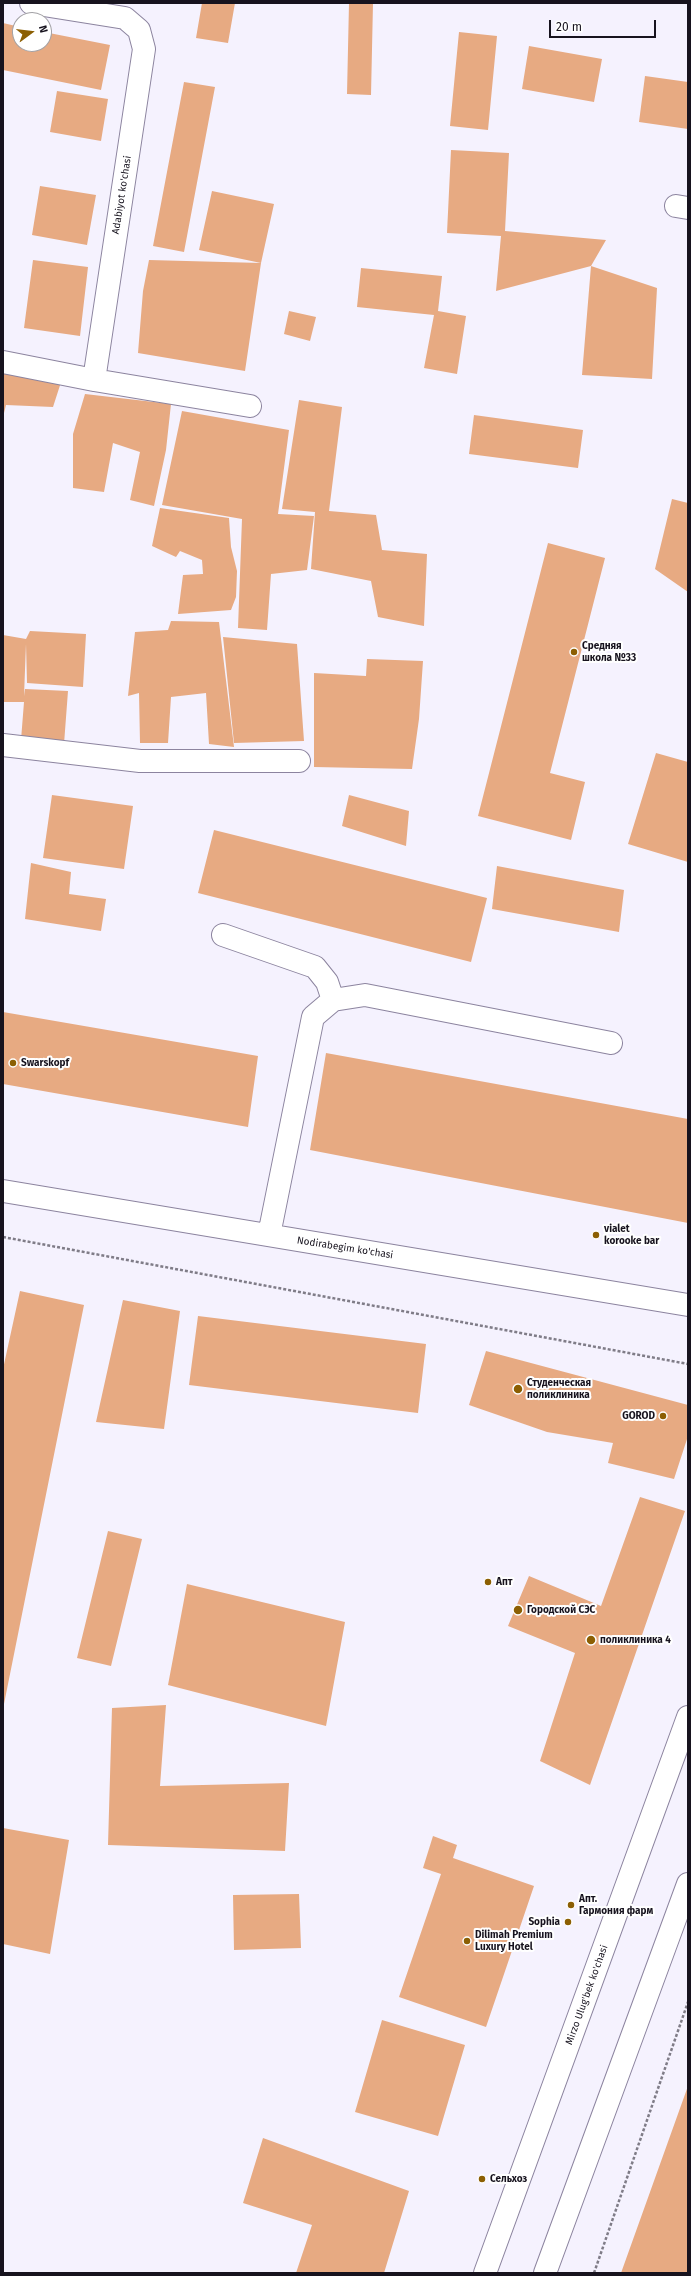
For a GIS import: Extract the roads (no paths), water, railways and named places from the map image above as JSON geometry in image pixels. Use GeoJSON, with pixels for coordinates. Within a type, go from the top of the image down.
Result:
{"type":"FeatureCollection","features":[{"type":"Feature","properties":{"kind":"street","name":"Adabiyot ko'chasi"},"geometry":{"type":"LineString","coordinates":[[31,3],[125,18],[139,30],[144,49],[94,380]]}},
{"type":"Feature","properties":{"kind":"street"},"geometry":{"type":"LineString","coordinates":[[3,362],[94,380],[250,406]]}},
{"type":"Feature","properties":{"kind":"street"},"geometry":{"type":"LineString","coordinates":[[3,745],[140,761],[299,761]]}},
{"type":"Feature","properties":{"kind":"street"},"geometry":{"type":"LineString","coordinates":[[223,935],[315,967],[327,982],[333,1000]]}},
{"type":"Feature","properties":{"kind":"street"},"geometry":{"type":"LineString","coordinates":[[269,1235],[313,1017],[333,1000],[365,995],[610,1043]]}},
{"type":"Feature","properties":{"kind":"street","name":"Nodirabegim ko'chasi"},"geometry":{"type":"LineString","coordinates":[[3,1191],[688,1305]]}},
{"type":"Feature","properties":{"kind":"street","name":"Mirzo Ulug'bek ko'chasi"},"geometry":{"type":"LineString","coordinates":[[485,2273],[688,1717]]}},
{"type":"Feature","properties":{"kind":"street"},"geometry":{"type":"LineString","coordinates":[[546,2273],[688,1884]]}},
{"type":"Feature","properties":{"kind":"place","name":"Средняя школа №33"},"geometry":{"type":"Point","coordinates":[574,652]}},
{"type":"Feature","properties":{"kind":"place","name":"Swarskopf"},"geometry":{"type":"Point","coordinates":[13,1063]}},
{"type":"Feature","properties":{"kind":"place","name":"vialet korooke bar"},"geometry":{"type":"Point","coordinates":[596,1235]}},
{"type":"Feature","properties":{"kind":"place","name":"Студенческая поликлиника"},"geometry":{"type":"Point","coordinates":[518,1389]}},
{"type":"Feature","properties":{"kind":"place","name":"GOROD"},"geometry":{"type":"Point","coordinates":[663,1416]}},
{"type":"Feature","properties":{"kind":"place","name":"Апт"},"geometry":{"type":"Point","coordinates":[488,1582]}},
{"type":"Feature","properties":{"kind":"place","name":"Городской СЭС"},"geometry":{"type":"Point","coordinates":[518,1610]}},
{"type":"Feature","properties":{"kind":"place","name":"поликлиника 4"},"geometry":{"type":"Point","coordinates":[591,1640]}},
{"type":"Feature","properties":{"kind":"place","name":"Апт. Гармония фарм"},"geometry":{"type":"Point","coordinates":[571,1905]}},
{"type":"Feature","properties":{"kind":"place","name":"Sophia"},"geometry":{"type":"Point","coordinates":[568,1922]}},
{"type":"Feature","properties":{"kind":"place","name":"Dilimah Premium Luxury Hotel"},"geometry":{"type":"Point","coordinates":[467,1941]}},
{"type":"Feature","properties":{"kind":"place","name":"Сельхоз"},"geometry":{"type":"Point","coordinates":[482,2179]}}]}
